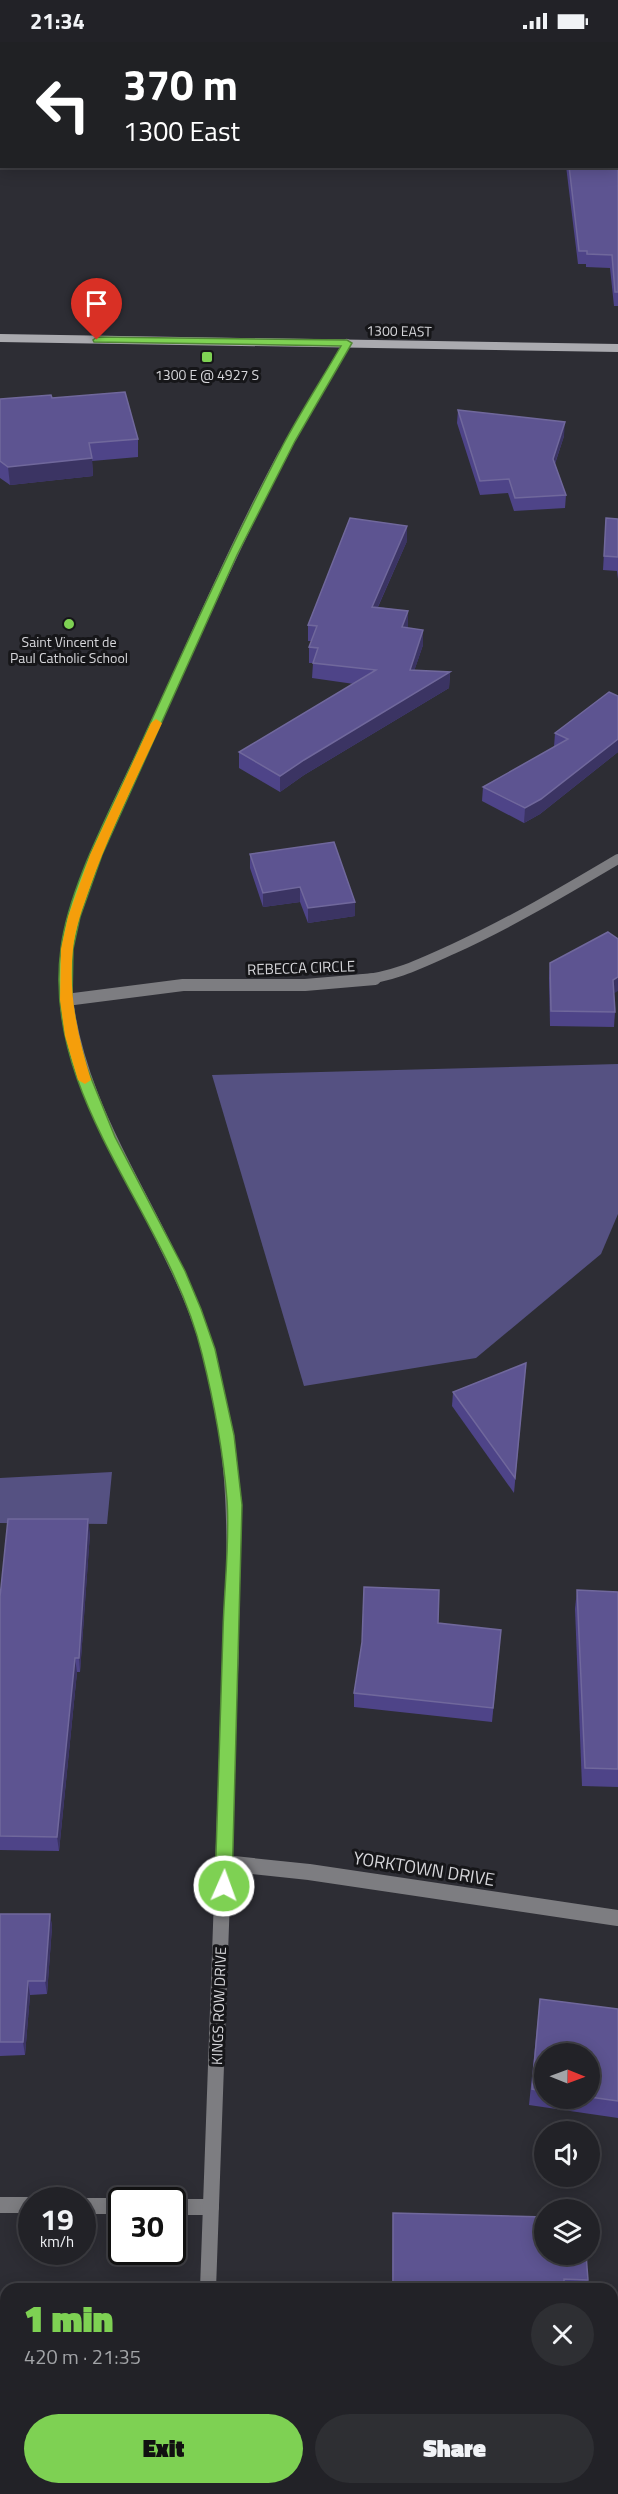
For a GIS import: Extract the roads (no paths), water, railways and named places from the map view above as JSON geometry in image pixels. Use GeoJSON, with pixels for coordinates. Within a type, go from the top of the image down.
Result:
{"type":"FeatureCollection","features":[{"type":"Feature","properties":{"kind":"main road","name":"1300 EAST"},"geometry":{"type":"LineString","coordinates":[[0,338],[618,348]]}},
{"type":"Feature","properties":{"kind":"street","name":"KINGS ROW DRIVE"},"geometry":{"type":"LineString","coordinates":[[208,2283],[224,1863],[234,1505],[224,1423],[208,1349],[178,1271],[93,1102],[71,1036],[66,1000],[67,949],[74,917],[96,855],[261,496],[347,343]]}},
{"type":"Feature","properties":{"kind":"street","name":"REBECCA CIRCLE"},"geometry":{"type":"LineString","coordinates":[[66,1000],[183,985],[322,985],[375,979],[416,966],[468,942],[533,909],[618,859]]}},
{"type":"Feature","properties":{"kind":"street","name":"YORKTOWN DRIVE"},"geometry":{"type":"LineString","coordinates":[[224,1863],[309,1872],[618,1918]]}},
{"type":"Feature","properties":{"kind":"street"},"geometry":{"type":"LineString","coordinates":[[0,2205],[18,2205]]}},
{"type":"Feature","properties":{"kind":"street"},"geometry":{"type":"LineString","coordinates":[[186,2206],[211,2207]]}},
{"type":"Feature","properties":{"kind":"place","name":"1300 E @ 4927 S"},"geometry":{"type":"Point","coordinates":[207,357]}},
{"type":"Feature","properties":{"kind":"place","name":"Saint Vincent de Paul Catholic School"},"geometry":{"type":"Point","coordinates":[69,624]}}]}
